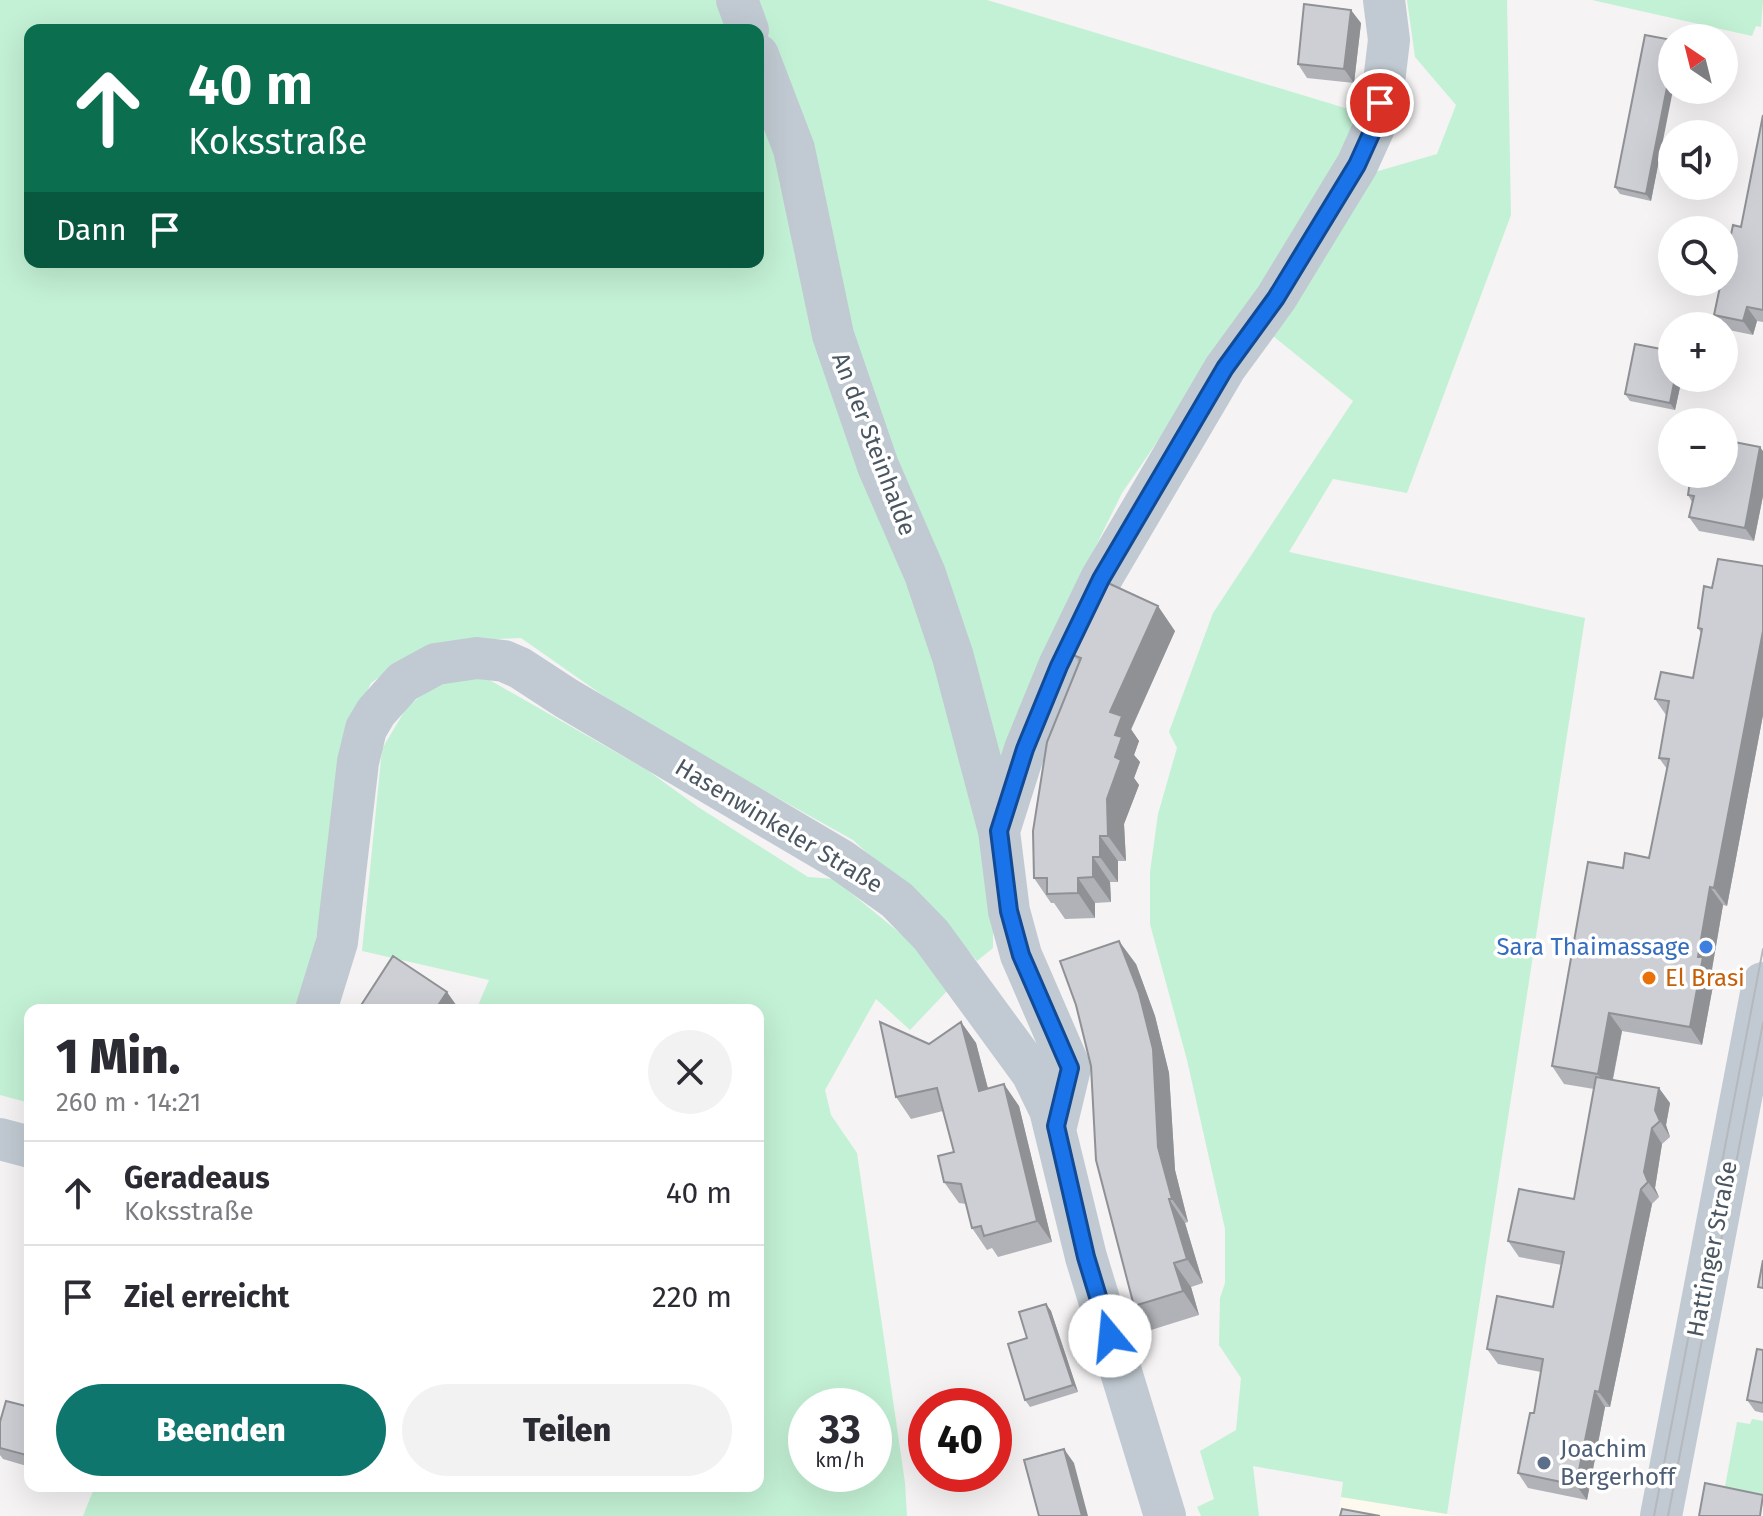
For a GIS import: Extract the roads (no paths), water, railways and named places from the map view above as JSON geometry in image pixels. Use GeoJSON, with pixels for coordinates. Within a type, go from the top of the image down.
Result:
{"type":"FeatureCollection","features":[{"type":"Feature","properties":{"kind":"street"},"geometry":{"type":"LineString","coordinates":[[737,0],[746,24]]}},
{"type":"Feature","properties":{"kind":"street"},"geometry":{"type":"LineString","coordinates":[[999,831],[1025,749],[1059,666],[1101,579],[1225,368],[1276,298],[1357,165],[1376,123],[1384,82],[1389,40],[1384,0]]}},
{"type":"Feature","properties":{"kind":"street","name":"An der Steinhalde"},"geometry":{"type":"LineString","coordinates":[[764,71],[794,149],[833,335],[878,466],[925,574],[953,657],[999,831],[1009,911],[1021,955],[1070,1068],[1056,1126]]}},
{"type":"Feature","properties":{"kind":"street","name":"Hasenwinkeler Straße"},"geometry":{"type":"LineString","coordinates":[[318,1004],[337,942],[353,793],[362,743],[371,720],[394,691],[428,667],[464,658],[504,661],[520,668],[841,860],[897,900],[931,935],[1032,1073],[1056,1126],[1090,1271],[1165,1516]]}},
{"type":"Feature","properties":{"kind":"street","name":"Hattinger Straße"},"geometry":{"type":"LineString","coordinates":[[1661,1516],[1756,1054],[1763,983]]}},
{"type":"Feature","properties":{"kind":"street"},"geometry":{"type":"LineString","coordinates":[[0,1139],[24,1145]]}},
{"type":"Feature","properties":{"kind":"tram line"},"geometry":{"type":"LineString","coordinates":[[1654,1516],[1763,949]]}},
{"type":"Feature","properties":{"kind":"tram line"},"geometry":{"type":"LineString","coordinates":[[1668,1516],[1763,1023]]}},
{"type":"Feature","properties":{"kind":"place","name":"Sara Thaimassage"},"geometry":{"type":"Point","coordinates":[1706,947]}},
{"type":"Feature","properties":{"kind":"place","name":"El Brasi"},"geometry":{"type":"Point","coordinates":[1649,978]}},
{"type":"Feature","properties":{"kind":"place","name":"Joachim Bergerhoff"},"geometry":{"type":"Point","coordinates":[1544,1463]}}]}
